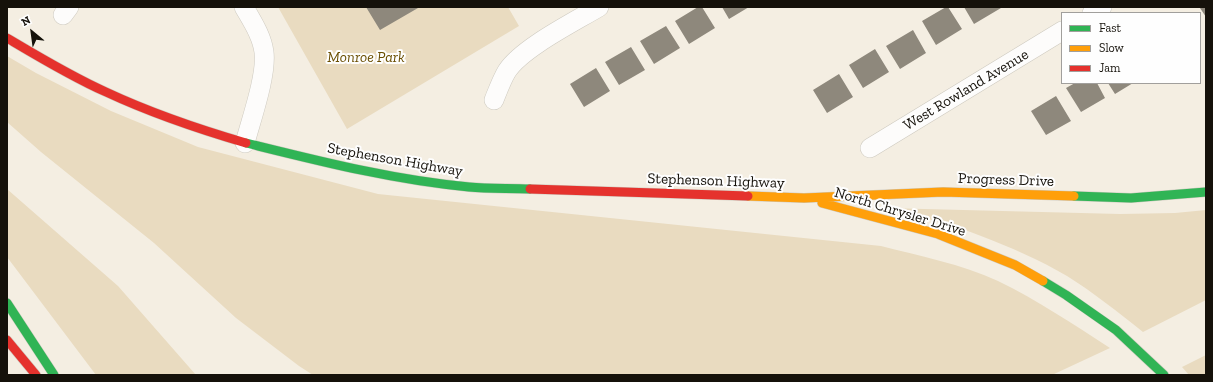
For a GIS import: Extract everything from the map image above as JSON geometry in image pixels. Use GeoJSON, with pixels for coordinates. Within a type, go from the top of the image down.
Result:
{"type":"FeatureCollection","features":[{"type":"Feature","properties":{"kind":"main road","name":"Stephenson Highway"},"geometry":{"type":"LineString","coordinates":[[7,38],[42,59],[105,92],[189,126],[245,143],[335,165],[411,179],[470,187],[804,198]]}},
{"type":"Feature","properties":{"kind":"main road","name":"Progress Drive"},"geometry":{"type":"LineString","coordinates":[[804,198],[943,192],[1131,198],[1206,192]]}},
{"type":"Feature","properties":{"kind":"main road","name":"North Chrysler Drive"},"geometry":{"type":"LineString","coordinates":[[804,198],[938,234],[1015,265],[1066,295],[1116,330],[1164,375]]}},
{"type":"Feature","properties":{"kind":"main road"},"geometry":{"type":"LineString","coordinates":[[7,303],[54,375]]}},
{"type":"Feature","properties":{"kind":"main road"},"geometry":{"type":"LineString","coordinates":[[7,340],[36,375]]}},
{"type":"Feature","properties":{"kind":"street"},"geometry":{"type":"LineString","coordinates":[[244,7],[261,40],[264,53],[262,77],[245,143]]}},
{"type":"Feature","properties":{"kind":"street"},"geometry":{"type":"LineString","coordinates":[[494,100],[507,71],[521,56],[541,42],[599,7]]}},
{"type":"Feature","properties":{"kind":"street","name":"West Rowland Avenue"},"geometry":{"type":"LineString","coordinates":[[870,148],[1061,32]]}},
{"type":"Feature","properties":{"kind":"green space","name":"Monroe Park"},"geometry":{"type":"Polygon","coordinates":[[[278,7],[508,7],[519,26],[347,129],[278,7]]]}},
{"type":"Feature","properties":{"kind":"green space"},"geometry":{"type":"Polygon","coordinates":[[[7,56],[36,73],[111,111],[198,147],[378,194],[881,246],[940,261],[984,275],[1012,288],[1110,348],[1052,375],[313,375],[236,318],[154,243],[41,152],[7,122],[7,56]]]}},
{"type":"Feature","properties":{"kind":"green space"},"geometry":{"type":"Polygon","coordinates":[[[7,189],[118,286],[196,375],[96,375],[7,257],[7,189]]]}},
{"type":"Feature","properties":{"kind":"green space"},"geometry":{"type":"Polygon","coordinates":[[[885,208],[1120,214],[1175,213],[1206,210],[1206,300],[1143,332],[1077,282],[1036,259],[969,231],[885,208]]]}},
{"type":"Feature","properties":{"kind":"green space"},"geometry":{"type":"Polygon","coordinates":[[[1206,355],[1206,375],[1189,375],[1182,367],[1206,355]]]}},
{"type":"Feature","properties":{"kind":"building"},"geometry":{"type":"Polygon","coordinates":[[[366,7],[417,7],[418,8],[380,30],[366,7]]]}},
{"type":"Feature","properties":{"kind":"building"},"geometry":{"type":"Polygon","coordinates":[[[698,7],[702,7],[715,28],[689,44],[675,21],[698,7]]]}},
{"type":"Feature","properties":{"kind":"building"},"geometry":{"type":"Polygon","coordinates":[[[722,7],[749,7],[729,19],[722,7]]]}},
{"type":"Feature","properties":{"kind":"building"},"geometry":{"type":"Polygon","coordinates":[[[948,7],[962,29],[936,45],[922,21],[948,7]]]}},
{"type":"Feature","properties":{"kind":"building"},"geometry":{"type":"Polygon","coordinates":[[[964,7],[1000,7],[1001,8],[974,24],[964,7]]]}},
{"type":"Feature","properties":{"kind":"building"},"geometry":{"type":"Polygon","coordinates":[[[1206,7],[1206,17],[1200,8],[1206,7]]]}},
{"type":"Feature","properties":{"kind":"building"},"geometry":{"type":"Polygon","coordinates":[[[666,26],[680,48],[654,64],[640,41],[666,26]]]}},
{"type":"Feature","properties":{"kind":"building"},"geometry":{"type":"Polygon","coordinates":[[[913,30],[926,53],[900,69],[886,46],[913,30]]]}},
{"type":"Feature","properties":{"kind":"building"},"geometry":{"type":"Polygon","coordinates":[[[631,47],[645,70],[619,85],[605,62],[631,47]]]}},
{"type":"Feature","properties":{"kind":"building"},"geometry":{"type":"Polygon","coordinates":[[[875,49],[889,72],[863,88],[849,65],[875,49]]]}},
{"type":"Feature","properties":{"kind":"building"},"geometry":{"type":"Polygon","coordinates":[[[596,68],[610,91],[584,107],[570,84],[596,68]]]}},
{"type":"Feature","properties":{"kind":"building"},"geometry":{"type":"Polygon","coordinates":[[[839,74],[853,97],[827,113],[813,90],[839,74]]]}},
{"type":"Feature","properties":{"kind":"building"},"geometry":{"type":"Polygon","coordinates":[[[1073,84],[1098,84],[1105,98],[1081,112],[1066,88],[1073,84]]]}},
{"type":"Feature","properties":{"kind":"building"},"geometry":{"type":"Polygon","coordinates":[[[1109,84],[1131,84],[1115,94],[1109,84]]]}},
{"type":"Feature","properties":{"kind":"building"},"geometry":{"type":"Polygon","coordinates":[[[1056,96],[1071,121],[1046,135],[1031,111],[1056,96]]]}},
{"type":"Feature","properties":{"kind":"traffic: fast"},"geometry":{"type":"LineString","coordinates":[[246,143],[356,169],[412,180],[477,188],[530,189]]}},
{"type":"Feature","properties":{"kind":"traffic: fast"},"geometry":{"type":"LineString","coordinates":[[1074,196],[1131,198],[1206,192]]}},
{"type":"Feature","properties":{"kind":"traffic: fast"},"geometry":{"type":"LineString","coordinates":[[1043,281],[1116,330],[1164,375]]}},
{"type":"Feature","properties":{"kind":"traffic: fast"},"geometry":{"type":"LineString","coordinates":[[7,303],[54,375]]}},
{"type":"Feature","properties":{"kind":"traffic: slow"},"geometry":{"type":"LineString","coordinates":[[748,196],[804,198],[943,192],[1074,196]]}},
{"type":"Feature","properties":{"kind":"traffic: slow"},"geometry":{"type":"LineString","coordinates":[[822,203],[938,234],[1015,265],[1043,281]]}},
{"type":"Feature","properties":{"kind":"traffic: jam"},"geometry":{"type":"LineString","coordinates":[[7,38],[68,73],[123,100],[175,120],[246,143]]}},
{"type":"Feature","properties":{"kind":"traffic: jam"},"geometry":{"type":"LineString","coordinates":[[530,189],[748,196]]}},
{"type":"Feature","properties":{"kind":"traffic: jam"},"geometry":{"type":"LineString","coordinates":[[7,340],[36,375]]}}]}
